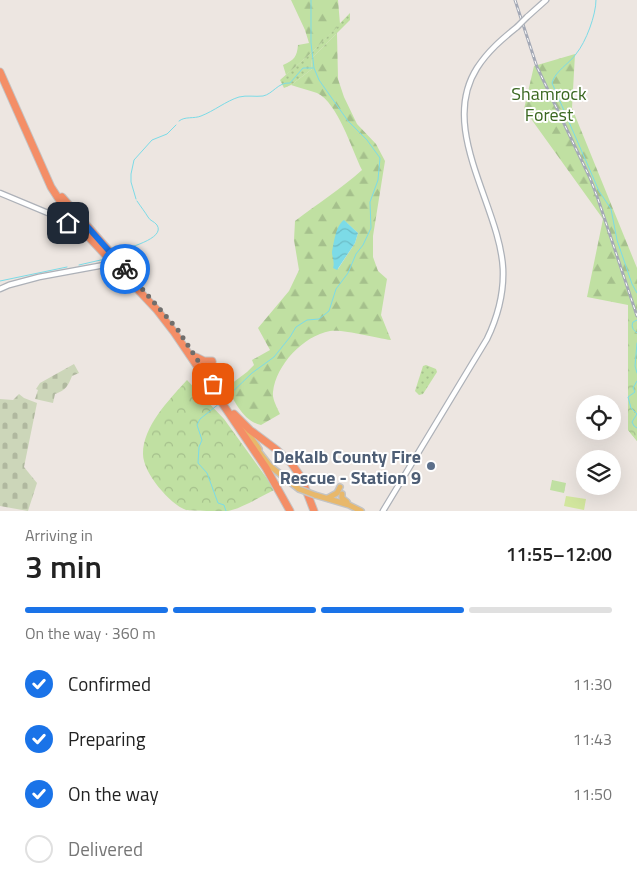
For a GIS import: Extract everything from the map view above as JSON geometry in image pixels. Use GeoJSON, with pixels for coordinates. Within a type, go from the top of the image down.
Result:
{"type":"FeatureCollection","features":[{"type":"Feature","properties":{"kind":"highway"},"geometry":{"type":"LineString","coordinates":[[0,72],[51,187],[168,324],[242,431],[266,468],[290,511]]}},
{"type":"Feature","properties":{"kind":"highway"},"geometry":{"type":"LineString","coordinates":[[75,217],[86,234],[170,320],[196,357],[219,396]]}},
{"type":"Feature","properties":{"kind":"highway"},"geometry":{"type":"LineString","coordinates":[[196,357],[202,361],[212,361],[206,366],[207,375]]}},
{"type":"Feature","properties":{"kind":"highway"},"geometry":{"type":"LineString","coordinates":[[225,405],[250,430],[291,463],[300,477],[314,511]]}},
{"type":"Feature","properties":{"kind":"main road"},"geometry":{"type":"LineString","coordinates":[[383,511],[487,339],[501,301],[503,283],[502,259],[465,131],[464,109],[469,86],[477,67],[496,44],[546,0]]}},
{"type":"Feature","properties":{"kind":"main road"},"geometry":{"type":"LineString","coordinates":[[0,193],[60,218],[86,234]]}},
{"type":"Feature","properties":{"kind":"main road"},"geometry":{"type":"LineString","coordinates":[[60,218],[75,217]]}},
{"type":"Feature","properties":{"kind":"main road"},"geometry":{"type":"LineString","coordinates":[[0,289],[32,279],[116,263]]}},
{"type":"Feature","properties":{"kind":"main road"},"geometry":{"type":"LineString","coordinates":[[232,412],[279,475]]}},
{"type":"Feature","properties":{"kind":"main road"},"geometry":{"type":"LineString","coordinates":[[242,431],[270,466],[299,489],[349,505],[361,511]]}},
{"type":"Feature","properties":{"kind":"main road"},"geometry":{"type":"LineString","coordinates":[[328,498],[337,492],[340,487]]}},
{"type":"Feature","properties":{"kind":"main road"},"geometry":{"type":"LineString","coordinates":[[342,494],[342,498],[349,505]]}},
{"type":"Feature","properties":{"kind":"shaded area"},"geometry":{"type":"Polygon","coordinates":[[[133,253],[138,261],[140,270],[135,274],[124,262],[133,253]]]}},
{"type":"Feature","properties":{"kind":"green space"},"geometry":{"type":"Polygon","coordinates":[[[291,0],[338,0],[340,24],[286,75],[283,65],[294,58],[298,45],[309,43],[291,0]]]}},
{"type":"Feature","properties":{"kind":"green space"},"geometry":{"type":"Polygon","coordinates":[[[350,13],[350,20],[311,59],[312,69],[284,88],[280,80],[311,53],[350,13]]]}},
{"type":"Feature","properties":{"kind":"green space"},"geometry":{"type":"Polygon","coordinates":[[[337,33],[338,79],[344,97],[357,124],[376,144],[385,161],[373,236],[373,257],[378,271],[387,279],[381,315],[391,340],[336,331],[320,334],[310,339],[301,345],[285,362],[275,382],[273,397],[280,414],[261,425],[250,420],[245,415],[236,404],[227,387],[254,365],[252,360],[270,350],[258,328],[289,291],[299,270],[294,240],[295,221],[362,170],[338,116],[325,98],[317,93],[291,85],[312,69],[311,59],[337,33]],[[347,223],[336,240],[333,256],[338,269],[355,243],[358,233],[347,223]]]}},
{"type":"Feature","properties":{"kind":"green space","name":"Shamrock Forest"},"geometry":{"type":"Polygon","coordinates":[[[575,54],[572,108],[637,268],[637,441],[628,430],[628,305],[587,297],[603,219],[524,109],[534,66],[575,54]]]}},
{"type":"Feature","properties":{"kind":"green space"},"geometry":{"type":"Polygon","coordinates":[[[74,364],[79,373],[72,376],[68,385],[62,391],[55,394],[53,403],[35,399],[38,390],[36,389],[40,383],[74,364]]]}},
{"type":"Feature","properties":{"kind":"green space"},"geometry":{"type":"Polygon","coordinates":[[[426,365],[436,369],[437,372],[423,394],[419,395],[415,391],[423,366],[426,365]]]}},
{"type":"Feature","properties":{"kind":"green space"},"geometry":{"type":"Polygon","coordinates":[[[628,377],[637,377],[637,441],[628,430],[628,377]]]}},
{"type":"Feature","properties":{"kind":"green space"},"geometry":{"type":"Polygon","coordinates":[[[187,380],[224,419],[274,490],[233,510],[200,511],[186,510],[180,507],[158,487],[144,462],[144,444],[147,433],[158,414],[187,380]]]}},
{"type":"Feature","properties":{"kind":"green space"},"geometry":{"type":"Polygon","coordinates":[[[19,394],[37,403],[24,467],[37,483],[28,511],[0,506],[0,399],[13,400],[19,394]]]}},
{"type":"Feature","properties":{"kind":"green space"},"geometry":{"type":"Polygon","coordinates":[[[552,480],[566,483],[564,493],[550,490],[552,480]]]}},
{"type":"Feature","properties":{"kind":"green space"},"geometry":{"type":"Polygon","coordinates":[[[566,496],[586,499],[584,510],[564,506],[566,496]]]}},
{"type":"Feature","properties":{"kind":"water"},"geometry":{"type":"Polygon","coordinates":[[[344,220],[358,233],[355,243],[337,270],[333,268],[332,252],[337,230],[344,220]]]}},
{"type":"Feature","properties":{"kind":"waterway"},"geometry":{"type":"LineString","coordinates":[[223,401],[252,373],[274,357],[296,327],[307,320],[319,319],[329,311],[336,289],[348,273],[356,254],[363,245],[371,228],[370,202],[378,180],[380,158],[367,140],[348,121],[319,80],[314,68],[311,43],[311,0]]}},
{"type":"Feature","properties":{"kind":"waterway"},"geometry":{"type":"LineString","coordinates":[[596,0],[587,36],[580,49],[559,71],[552,83],[599,191],[611,209],[617,240],[632,284],[637,293]]}},
{"type":"Feature","properties":{"kind":"waterway"},"geometry":{"type":"LineString","coordinates":[[179,121],[201,116],[239,97],[267,95],[282,84],[290,83],[303,68],[313,68]]}},
{"type":"Feature","properties":{"kind":"waterway"},"geometry":{"type":"LineString","coordinates":[[136,199],[131,182],[134,160],[152,140],[167,134],[176,125]]}},
{"type":"Feature","properties":{"kind":"waterway"},"geometry":{"type":"LineString","coordinates":[[117,252],[151,239],[158,230],[157,225],[149,218],[137,201]]}},
{"type":"Feature","properties":{"kind":"waterway"},"geometry":{"type":"LineString","coordinates":[[79,265],[105,259]]}},
{"type":"Feature","properties":{"kind":"waterway"},"geometry":{"type":"LineString","coordinates":[[0,281],[67,267]]}},
{"type":"Feature","properties":{"kind":"waterway"},"geometry":{"type":"LineString","coordinates":[[637,320],[632,325],[633,330],[637,333]]}},
{"type":"Feature","properties":{"kind":"waterway"},"geometry":{"type":"LineString","coordinates":[[637,343],[635,366],[637,373]]}},
{"type":"Feature","properties":{"kind":"waterway"},"geometry":{"type":"LineString","coordinates":[[637,381],[633,388],[635,392],[628,397],[631,408],[637,414],[632,422],[637,428]]}},
{"type":"Feature","properties":{"kind":"waterway"},"geometry":{"type":"LineString","coordinates":[[220,403],[200,419],[197,425],[202,440],[199,447],[198,463],[207,473],[218,503],[224,505],[226,511]]}},
{"type":"Feature","properties":{"kind":"railway"},"geometry":{"type":"LineString","coordinates":[[515,0],[537,67],[590,178],[637,316]]}},
{"type":"Feature","properties":{"kind":"way so far"},"geometry":{"type":"LineString","coordinates":[[125,269],[178,330],[213,384]]}},
{"type":"Feature","properties":{"kind":"place","name":"DeKalb County Fire Rescue - Station 9"},"geometry":{"type":"Point","coordinates":[431,466]}},
{"type":"Feature","properties":{"kind":"route"},"geometry":{"type":"LineString","coordinates":[[68,223],[60,218],[78,216],[125,269]]}}]}
